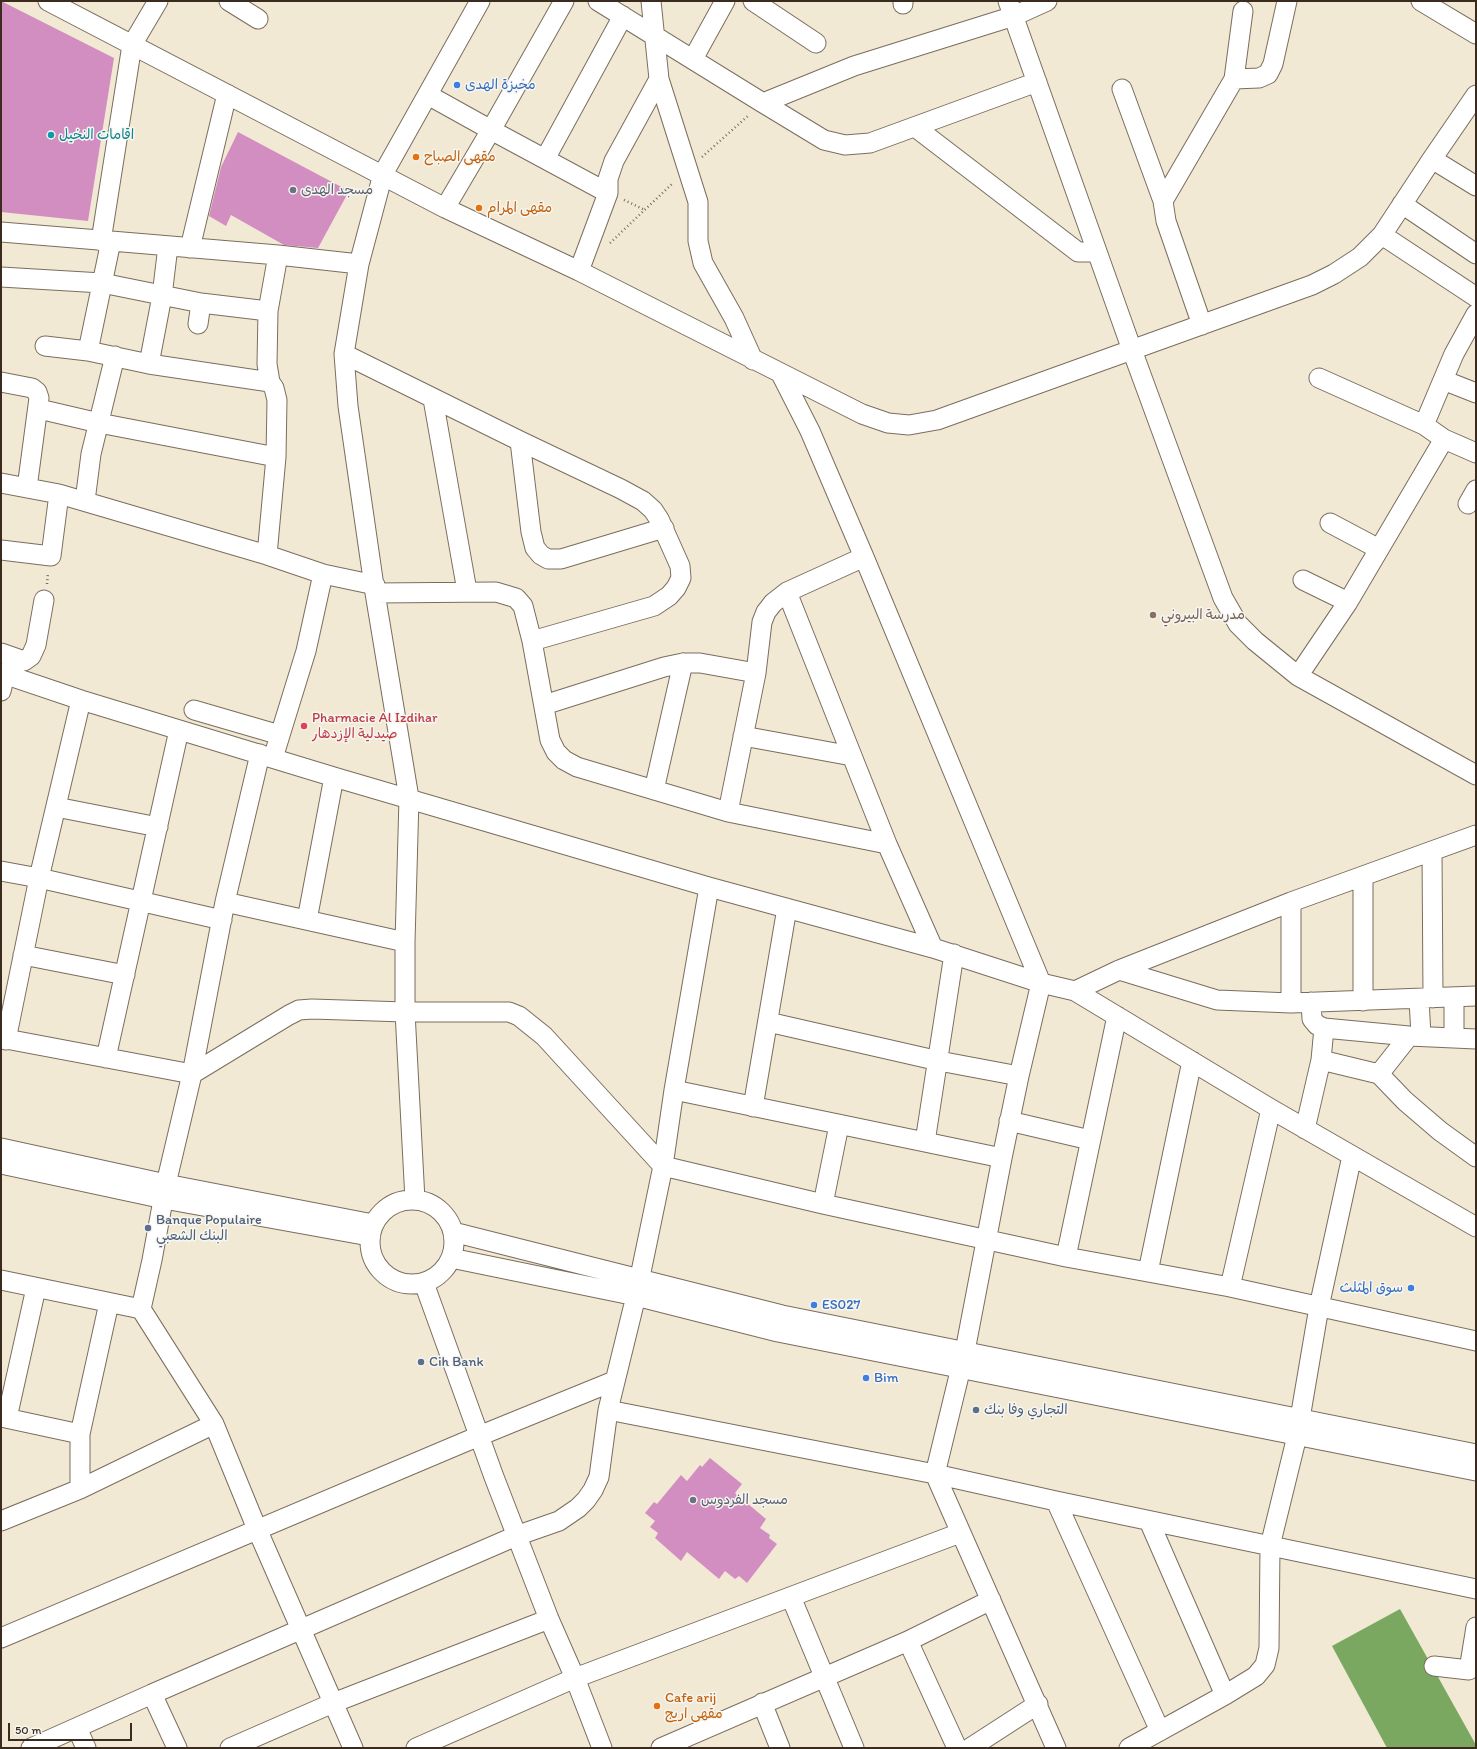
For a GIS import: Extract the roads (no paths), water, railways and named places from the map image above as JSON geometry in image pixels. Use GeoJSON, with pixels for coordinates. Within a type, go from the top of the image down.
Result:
{"type":"FeatureCollection","features":[{"type":"Feature","properties":{"kind":"street"},"geometry":{"type":"LineString","coordinates":[[48,1],[81,8],[132,45],[383,174],[445,208],[579,271],[780,374],[862,414],[888,423],[909,425],[937,420],[1312,285],[1334,274],[1360,257],[1382,235],[1476,95]]}},
{"type":"Feature","properties":{"kind":"street"},"geometry":{"type":"LineString","coordinates":[[88,351],[102,283],[106,241],[132,45],[158,1]]}},
{"type":"Feature","properties":{"kind":"street"},"geometry":{"type":"LineString","coordinates":[[228,1],[258,18]]}},
{"type":"Feature","properties":{"kind":"street"},"geometry":{"type":"LineString","coordinates":[[415,1200],[405,1012],[408,798],[348,406],[344,354],[360,264],[383,174],[480,1]]}},
{"type":"Feature","properties":{"kind":"street"},"geometry":{"type":"LineString","coordinates":[[445,208],[564,1]]}},
{"type":"Feature","properties":{"kind":"street"},"geometry":{"type":"LineString","coordinates":[[598,1],[824,140],[846,145],[870,143],[1037,82]]}},
{"type":"Feature","properties":{"kind":"street"},"geometry":{"type":"LineString","coordinates":[[651,1],[660,79],[698,202],[698,241],[703,263],[734,318],[753,360]]}},
{"type":"Feature","properties":{"kind":"street"},"geometry":{"type":"LineString","coordinates":[[693,60],[724,1]]}},
{"type":"Feature","properties":{"kind":"street"},"geometry":{"type":"LineString","coordinates":[[753,1],[816,43]]}},
{"type":"Feature","properties":{"kind":"street"},"geometry":{"type":"LineString","coordinates":[[763,103],[854,66],[1011,8],[1047,1]]}},
{"type":"Feature","properties":{"kind":"street"},"geometry":{"type":"LineString","coordinates":[[1234,79],[1259,78],[1268,74],[1273,64],[1287,1]]}},
{"type":"Feature","properties":{"kind":"street"},"geometry":{"type":"LineString","coordinates":[[1421,1],[1476,34]]}},
{"type":"Feature","properties":{"kind":"street"},"geometry":{"type":"LineString","coordinates":[[1011,8],[1132,350],[1223,598],[1238,624],[1298,676],[1476,775]]}},
{"type":"Feature","properties":{"kind":"street"},"geometry":{"type":"LineString","coordinates":[[1163,201],[1234,79],[1243,10]]}},
{"type":"Feature","properties":{"kind":"street"},"geometry":{"type":"LineString","coordinates":[[545,159],[623,16]]}},
{"type":"Feature","properties":{"kind":"street"},"geometry":{"type":"LineString","coordinates":[[579,271],[608,193],[608,179],[614,161],[660,79]]}},
{"type":"Feature","properties":{"kind":"street"},"geometry":{"type":"LineString","coordinates":[[1122,88],[1163,201],[1166,221],[1202,325]]}},
{"type":"Feature","properties":{"kind":"street"},"geometry":{"type":"LineString","coordinates":[[190,248],[227,94]]}},
{"type":"Feature","properties":{"kind":"street"},"geometry":{"type":"LineString","coordinates":[[428,95],[608,193]]}},
{"type":"Feature","properties":{"kind":"street"},"geometry":{"type":"LineString","coordinates":[[915,127],[1078,252],[1097,252]]}},
{"type":"Feature","properties":{"kind":"street"},"geometry":{"type":"LineString","coordinates":[[1432,159],[1476,186]]}},
{"type":"Feature","properties":{"kind":"street"},"geometry":{"type":"LineString","coordinates":[[1402,204],[1476,254]]}},
{"type":"Feature","properties":{"kind":"street"},"geometry":{"type":"LineString","coordinates":[[1,232],[278,255],[360,264]]}},
{"type":"Feature","properties":{"kind":"street"},"geometry":{"type":"LineString","coordinates":[[1382,235],[1476,297]]}},
{"type":"Feature","properties":{"kind":"street"},"geometry":{"type":"LineString","coordinates":[[149,364],[162,296],[168,246]]}},
{"type":"Feature","properties":{"kind":"street"},"geometry":{"type":"LineString","coordinates":[[267,555],[276,457],[277,400],[274,388],[270,382],[267,364],[268,311],[278,255]]}},
{"type":"Feature","properties":{"kind":"street"},"geometry":{"type":"LineString","coordinates":[[1,277],[102,283],[201,303],[268,311]]}},
{"type":"Feature","properties":{"kind":"street"},"geometry":{"type":"LineString","coordinates":[[198,324],[201,303]]}},
{"type":"Feature","properties":{"kind":"street"},"geometry":{"type":"LineString","coordinates":[[1424,425],[1454,354],[1476,314]]}},
{"type":"Feature","properties":{"kind":"street"},"geometry":{"type":"LineString","coordinates":[[45,346],[88,351],[149,364],[270,382]]}},
{"type":"Feature","properties":{"kind":"street"},"geometry":{"type":"LineString","coordinates":[[344,354],[520,442],[643,501],[653,510],[664,528],[680,566],[681,578],[676,588],[669,596],[654,606],[532,641]]}},
{"type":"Feature","properties":{"kind":"street"},"geometry":{"type":"LineString","coordinates":[[85,501],[91,454],[115,356]]}},
{"type":"Feature","properties":{"kind":"street"},"geometry":{"type":"LineString","coordinates":[[780,374],[810,431],[1041,982],[1009,1122],[963,1359],[935,1474],[960,1533],[1038,1704],[1056,1748]]}},
{"type":"Feature","properties":{"kind":"street"},"geometry":{"type":"LineString","coordinates":[[1319,378],[1424,425],[1444,439],[1476,453]]}},
{"type":"Feature","properties":{"kind":"street"},"geometry":{"type":"LineString","coordinates":[[1443,380],[1476,393]]}},
{"type":"Feature","properties":{"kind":"street"},"geometry":{"type":"LineString","coordinates":[[1,382],[32,388],[37,392],[39,398],[39,409],[27,488]]}},
{"type":"Feature","properties":{"kind":"street"},"geometry":{"type":"LineString","coordinates":[[433,399],[467,591]]}},
{"type":"Feature","properties":{"kind":"street"},"geometry":{"type":"LineString","coordinates":[[39,409],[99,423],[276,457]]}},
{"type":"Feature","properties":{"kind":"street"},"geometry":{"type":"LineString","coordinates":[[1298,676],[1348,602],[1444,439]]}},
{"type":"Feature","properties":{"kind":"street"},"geometry":{"type":"LineString","coordinates":[[520,442],[531,532],[535,548],[541,556],[548,559],[561,559],[664,528]]}},
{"type":"Feature","properties":{"kind":"street"},"geometry":{"type":"LineString","coordinates":[[1,483],[85,501],[375,589],[496,592],[516,598],[523,606],[532,641],[550,740],[556,752],[564,760],[577,767],[728,812],[887,844]]}},
{"type":"Feature","properties":{"kind":"street"},"geometry":{"type":"LineString","coordinates":[[1,550],[51,556],[58,494]]}},
{"type":"Feature","properties":{"kind":"street"},"geometry":{"type":"LineString","coordinates":[[1330,523],[1380,549]]}},
{"type":"Feature","properties":{"kind":"street"},"geometry":{"type":"LineString","coordinates":[[728,812],[756,673],[762,622],[766,612],[773,603],[787,592],[864,557]]}},
{"type":"Feature","properties":{"kind":"street"},"geometry":{"type":"LineString","coordinates":[[323,574],[306,651],[280,734],[267,756],[224,911],[192,1074],[165,1192],[141,1309],[214,1424],[257,1529],[353,1748]]}},
{"type":"Feature","properties":{"kind":"street"},"geometry":{"type":"LineString","coordinates":[[1303,580],[1348,602]]}},
{"type":"Feature","properties":{"kind":"street"},"geometry":{"type":"LineString","coordinates":[[787,592],[887,844],[933,948]]}},
{"type":"Feature","properties":{"kind":"street"},"geometry":{"type":"LineString","coordinates":[[1,653],[24,661],[31,656],[36,645],[44,600]]}},
{"type":"Feature","properties":{"kind":"street"},"geometry":{"type":"LineString","coordinates":[[544,705],[664,667],[683,663],[700,663],[756,673]]}},
{"type":"Feature","properties":{"kind":"street"},"geometry":{"type":"LineString","coordinates":[[654,790],[683,663]]}},
{"type":"Feature","properties":{"kind":"street"},"geometry":{"type":"LineString","coordinates":[[2,679],[81,700],[334,777],[709,887],[933,948],[1041,982],[1075,991],[1271,1110],[1476,1227]]}},
{"type":"Feature","properties":{"kind":"street"},"geometry":{"type":"LineString","coordinates":[[81,700],[39,878],[24,955],[4,1039],[192,1074],[299,1010],[509,1012],[519,1016],[544,1036],[663,1166],[823,1204],[1066,1257],[1230,1287],[1476,1341]]}},
{"type":"Feature","properties":{"kind":"street"},"geometry":{"type":"LineString","coordinates":[[194,710],[280,734]]}},
{"type":"Feature","properties":{"kind":"street"},"geometry":{"type":"LineString","coordinates":[[106,1058],[179,730]]}},
{"type":"Feature","properties":{"kind":"street"},"geometry":{"type":"LineString","coordinates":[[743,736],[852,756]]}},
{"type":"Feature","properties":{"kind":"street"},"geometry":{"type":"LineString","coordinates":[[307,920],[334,777]]}},
{"type":"Feature","properties":{"kind":"street"},"geometry":{"type":"LineString","coordinates":[[56,807],[158,827]]}},
{"type":"Feature","properties":{"kind":"street"},"geometry":{"type":"LineString","coordinates":[[1075,991],[1119,970],[1291,902],[1476,835]]}},
{"type":"Feature","properties":{"kind":"street"},"geometry":{"type":"LineString","coordinates":[[1379,1074],[1415,1036],[1426,999],[1432,852]]}},
{"type":"Feature","properties":{"kind":"street"},"geometry":{"type":"LineString","coordinates":[[1,871],[39,878],[141,902],[307,920],[405,942]]}},
{"type":"Feature","properties":{"kind":"street"},"geometry":{"type":"LineString","coordinates":[[1363,877],[1363,1001]]}},
{"type":"Feature","properties":{"kind":"street"},"geometry":{"type":"LineString","coordinates":[[31,1748],[516,1536],[559,1521],[586,1500],[599,1477],[608,1410],[638,1288],[663,1166],[674,1090],[709,887]]}},
{"type":"Feature","properties":{"kind":"street"},"geometry":{"type":"LineString","coordinates":[[1291,902],[1291,1003]]}},
{"type":"Feature","properties":{"kind":"street"},"geometry":{"type":"LineString","coordinates":[[752,1107],[788,908]]}},
{"type":"Feature","properties":{"kind":"street"},"geometry":{"type":"LineString","coordinates":[[925,1142],[954,954]]}},
{"type":"Feature","properties":{"kind":"street"},"geometry":{"type":"LineString","coordinates":[[24,955],[125,975]]}},
{"type":"Feature","properties":{"kind":"street"},"geometry":{"type":"LineString","coordinates":[[1119,970],[1217,1000],[1291,1003],[1476,996]]}},
{"type":"Feature","properties":{"kind":"street"},"geometry":{"type":"LineString","coordinates":[[1454,997],[1454,1038]]}},
{"type":"Feature","properties":{"kind":"street"},"geometry":{"type":"LineString","coordinates":[[1311,1002],[1312,1019],[1317,1025],[1324,1028],[1415,1036],[1476,1039]]}},
{"type":"Feature","properties":{"kind":"street"},"geometry":{"type":"LineString","coordinates":[[1066,1257],[1117,1016]]}},
{"type":"Feature","properties":{"kind":"street"},"geometry":{"type":"LineString","coordinates":[[768,1022],[938,1061],[1019,1076]]}},
{"type":"Feature","properties":{"kind":"street"},"geometry":{"type":"LineString","coordinates":[[1305,1129],[1321,1060],[1324,1028]]}},
{"type":"Feature","properties":{"kind":"street"},"geometry":{"type":"LineString","coordinates":[[1321,1060],[1379,1074],[1405,1101],[1440,1131],[1476,1157]]}},
{"type":"Feature","properties":{"kind":"street"},"geometry":{"type":"LineString","coordinates":[[1148,1272],[1192,1061]]}},
{"type":"Feature","properties":{"kind":"street"},"geometry":{"type":"LineString","coordinates":[[674,1090],[1002,1158]]}},
{"type":"Feature","properties":{"kind":"street"},"geometry":{"type":"LineString","coordinates":[[1230,1287],[1271,1110]]}},
{"type":"Feature","properties":{"kind":"street"},"geometry":{"type":"LineString","coordinates":[[1009,1122],[1090,1140]]}},
{"type":"Feature","properties":{"kind":"street"},"geometry":{"type":"LineString","coordinates":[[823,1204],[839,1125]]}},
{"type":"Feature","properties":{"kind":"street"},"geometry":{"type":"LineString","coordinates":[[1,1148],[165,1192]]}},
{"type":"Feature","properties":{"kind":"street"},"geometry":{"type":"LineString","coordinates":[[1129,1748],[1225,1695],[1256,1676],[1262,1671],[1268,1657],[1270,1546],[1298,1427],[1319,1307],[1352,1156]]}},
{"type":"Feature","properties":{"kind":"street"},"geometry":{"type":"LineString","coordinates":[[1,1164],[165,1192],[371,1230]]}},
{"type":"Feature","properties":{"kind":"street"},"geometry":{"type":"LineString","coordinates":[[402,1200],[415,1200],[428,1203],[439,1210],[448,1220],[453,1232],[454,1245],[451,1258],[445,1269],[436,1278],[424,1283],[410,1285],[396,1282],[384,1274],[375,1264],[370,1251],[371,1230],[380,1213],[390,1205],[402,1200]]}},
{"type":"Feature","properties":{"kind":"street"},"geometry":{"type":"LineString","coordinates":[[453,1232],[778,1332],[963,1359],[1298,1427],[1476,1471]]}},
{"type":"Feature","properties":{"kind":"street"},"geometry":{"type":"LineString","coordinates":[[451,1258],[638,1288]]}},
{"type":"Feature","properties":{"kind":"street"},"geometry":{"type":"LineString","coordinates":[[1,1280],[141,1309]]}},
{"type":"Feature","properties":{"kind":"street"},"geometry":{"type":"LineString","coordinates":[[424,1283],[478,1436],[516,1536],[549,1619],[576,1678],[602,1748]]}},
{"type":"Feature","properties":{"kind":"street"},"geometry":{"type":"LineString","coordinates":[[36,1288],[4,1417],[80,1434]]}},
{"type":"Feature","properties":{"kind":"street"},"geometry":{"type":"LineString","coordinates":[[80,1489],[80,1434],[109,1303]]}},
{"type":"Feature","properties":{"kind":"street"},"geometry":{"type":"LineString","coordinates":[[1,1638],[478,1436],[614,1381]]}},
{"type":"Feature","properties":{"kind":"street"},"geometry":{"type":"LineString","coordinates":[[608,1410],[935,1474],[1149,1521],[1476,1589]]}},
{"type":"Feature","properties":{"kind":"street"},"geometry":{"type":"LineString","coordinates":[[1,1521],[80,1489],[214,1424]]}},
{"type":"Feature","properties":{"kind":"street"},"geometry":{"type":"LineString","coordinates":[[1298,1427],[1476,1454]]}},
{"type":"Feature","properties":{"kind":"street"},"geometry":{"type":"LineString","coordinates":[[1056,1501],[1160,1731]]}},
{"type":"Feature","properties":{"kind":"street"},"geometry":{"type":"LineString","coordinates":[[1149,1521],[1225,1695]]}},
{"type":"Feature","properties":{"kind":"street"},"geometry":{"type":"LineString","coordinates":[[416,1748],[576,1678],[960,1533]]}},
{"type":"Feature","properties":{"kind":"street"},"geometry":{"type":"LineString","coordinates":[[791,1597],[854,1748]]}},
{"type":"Feature","properties":{"kind":"street"},"geometry":{"type":"LineString","coordinates":[[661,1748],[686,1743],[762,1703],[908,1641],[991,1600]]}},
{"type":"Feature","properties":{"kind":"street"},"geometry":{"type":"LineString","coordinates":[[230,1748],[333,1703],[549,1619]]}},
{"type":"Feature","properties":{"kind":"street"},"geometry":{"type":"LineString","coordinates":[[1434,1666],[1474,1674],[1476,1627]]}},
{"type":"Feature","properties":{"kind":"street"},"geometry":{"type":"LineString","coordinates":[[908,1641],[957,1748]]}},
{"type":"Feature","properties":{"kind":"street"},"geometry":{"type":"LineString","coordinates":[[152,1694],[176,1748]]}},
{"type":"Feature","properties":{"kind":"street"},"geometry":{"type":"LineString","coordinates":[[762,1703],[780,1748]]}},
{"type":"Feature","properties":{"kind":"street"},"geometry":{"type":"LineString","coordinates":[[970,1748],[1038,1704]]}},
{"type":"Feature","properties":{"kind":"street"},"geometry":{"type":"LineString","coordinates":[[77,1728],[86,1748]]}},
{"type":"Feature","properties":{"kind":"place","name":"مخبزة الهدى"},"geometry":{"type":"Point","coordinates":[457,85]}},
{"type":"Feature","properties":{"kind":"place","name":"اقامات النخيل"},"geometry":{"type":"Point","coordinates":[51,135]}},
{"type":"Feature","properties":{"kind":"place","name":"مقهى الصباح"},"geometry":{"type":"Point","coordinates":[416,157]}},
{"type":"Feature","properties":{"kind":"place","name":"مسجد الهدى"},"geometry":{"type":"Point","coordinates":[293,190]}},
{"type":"Feature","properties":{"kind":"place","name":"مقهى المرام"},"geometry":{"type":"Point","coordinates":[479,208]}},
{"type":"Feature","properties":{"kind":"place","name":"مدرسة البيروني"},"geometry":{"type":"Point","coordinates":[1153,615]}},
{"type":"Feature","properties":{"kind":"place","name":"Pharmacie Al Izdihar صيدلية الإزدهار"},"geometry":{"type":"Point","coordinates":[304,726]}},
{"type":"Feature","properties":{"kind":"place","name":"Banque Populaire البنك الشعبي"},"geometry":{"type":"Point","coordinates":[148,1228]}},
{"type":"Feature","properties":{"kind":"place","name":"سوق المثلث"},"geometry":{"type":"Point","coordinates":[1411,1288]}},
{"type":"Feature","properties":{"kind":"place","name":"ES027"},"geometry":{"type":"Point","coordinates":[814,1305]}},
{"type":"Feature","properties":{"kind":"place","name":"Cih Bank"},"geometry":{"type":"Point","coordinates":[421,1362]}},
{"type":"Feature","properties":{"kind":"place","name":"Bim"},"geometry":{"type":"Point","coordinates":[866,1378]}},
{"type":"Feature","properties":{"kind":"place","name":"التجاري وفا بنك"},"geometry":{"type":"Point","coordinates":[976,1410]}},
{"type":"Feature","properties":{"kind":"place","name":"مسجد الفردوس"},"geometry":{"type":"Point","coordinates":[693,1500]}},
{"type":"Feature","properties":{"kind":"place","name":"Cafe arij مقهى اريج"},"geometry":{"type":"Point","coordinates":[657,1706]}}]}
